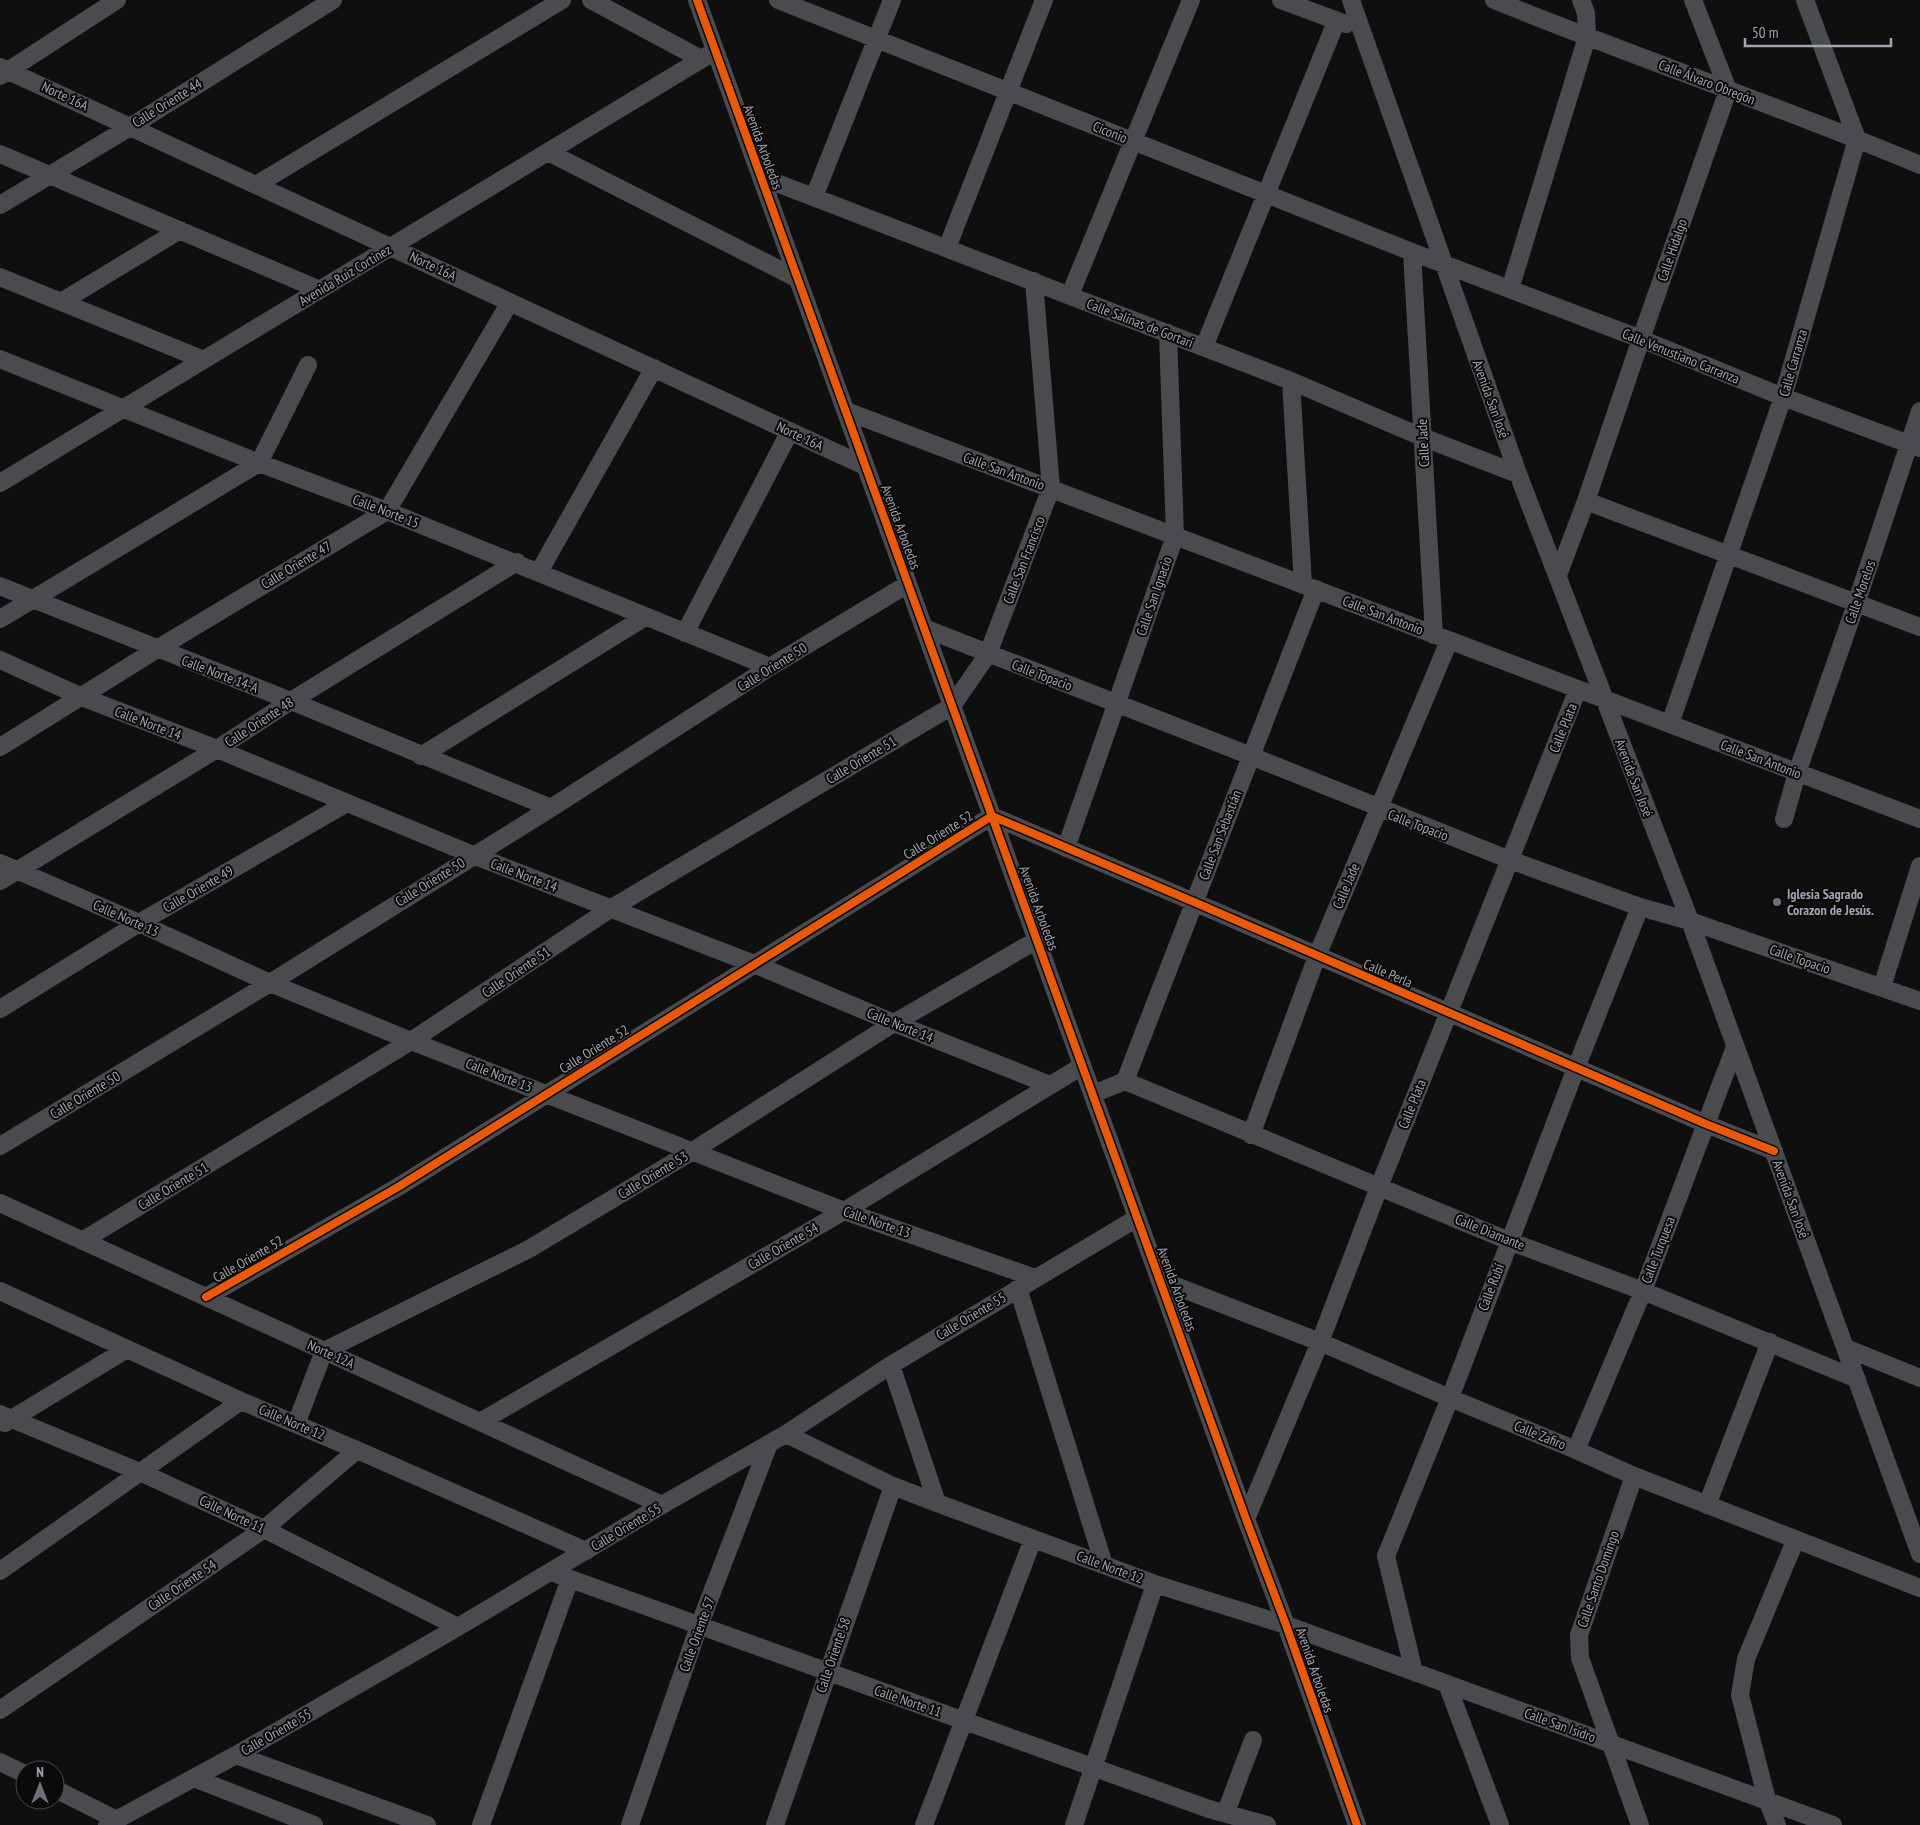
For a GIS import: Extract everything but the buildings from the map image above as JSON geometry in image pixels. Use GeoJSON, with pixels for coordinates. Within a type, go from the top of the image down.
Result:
{"type":"FeatureCollection","features":[{"type":"Feature","properties":{"kind":"street"},"geometry":{"type":"LineString","coordinates":[[3,71],[116,0]]}},
{"type":"Feature","properties":{"kind":"street","name":"Calle Oriente 44"},"geometry":{"type":"LineString","coordinates":[[0,205],[334,0]]}},
{"type":"Feature","properties":{"kind":"street"},"geometry":{"type":"LineString","coordinates":[[256,184],[562,0]]}},
{"type":"Feature","properties":{"kind":"street"},"geometry":{"type":"LineString","coordinates":[[591,0],[708,55]]}},
{"type":"Feature","properties":{"kind":"street","name":"Avenida Arboledas"},"geometry":{"type":"LineString","coordinates":[[697,0],[708,55],[761,177],[1246,1519],[1286,1624],[1357,1825]]}},
{"type":"Feature","properties":{"kind":"street","name":"Ciconio"},"geometry":{"type":"LineString","coordinates":[[778,0],[1443,263]]}},
{"type":"Feature","properties":{"kind":"street"},"geometry":{"type":"LineString","coordinates":[[814,197],[892,0]]}},
{"type":"Feature","properties":{"kind":"street"},"geometry":{"type":"LineString","coordinates":[[947,248],[1044,0]]}},
{"type":"Feature","properties":{"kind":"street"},"geometry":{"type":"LineString","coordinates":[[1070,295],[1191,0]]}},
{"type":"Feature","properties":{"kind":"street"},"geometry":{"type":"LineString","coordinates":[[1280,0],[1336,22],[1361,28]]}},
{"type":"Feature","properties":{"kind":"street","name":"Avenida San José"},"geometry":{"type":"LineString","coordinates":[[1351,0],[1518,474],[1690,921],[1920,1554]]}},
{"type":"Feature","properties":{"kind":"street","name":"Calle Álvaro Obregón"},"geometry":{"type":"LineString","coordinates":[[1494,0],[1587,38],[1857,139],[1920,165]]}},
{"type":"Feature","properties":{"kind":"street"},"geometry":{"type":"LineString","coordinates":[[1510,289],[1587,38],[1586,12],[1581,0]]}},
{"type":"Feature","properties":{"kind":"street"},"geometry":{"type":"LineString","coordinates":[[1693,0],[1728,90]]}},
{"type":"Feature","properties":{"kind":"street"},"geometry":{"type":"LineString","coordinates":[[1805,0],[1857,139]]}},
{"type":"Feature","properties":{"kind":"street"},"geometry":{"type":"LineString","coordinates":[[1204,347],[1336,22]]}},
{"type":"Feature","properties":{"kind":"street","name":"Avenida Ruiz Cortinez"},"geometry":{"type":"LineString","coordinates":[[0,483],[708,55]]}},
{"type":"Feature","properties":{"kind":"street","name":"Norte 16A"},"geometry":{"type":"LineString","coordinates":[[3,71],[130,126],[865,466]]}},
{"type":"Feature","properties":{"kind":"street","name":"Calle Hidalgo"},"geometry":{"type":"LineString","coordinates":[[1558,575],[1586,502],[1728,90]]}},
{"type":"Feature","properties":{"kind":"street","name":"Calle Carranza"},"geometry":{"type":"LineString","coordinates":[[1670,724],[1783,398],[1857,139]]}},
{"type":"Feature","properties":{"kind":"street"},"geometry":{"type":"LineString","coordinates":[[548,152],[798,279]]}},
{"type":"Feature","properties":{"kind":"street"},"geometry":{"type":"LineString","coordinates":[[0,154],[320,290]]}},
{"type":"Feature","properties":{"kind":"street","name":"Calle Salinas de Gortari"},"geometry":{"type":"LineString","coordinates":[[761,177],[1291,381],[1422,437],[1518,474]]}},
{"type":"Feature","properties":{"kind":"street"},"geometry":{"type":"LineString","coordinates":[[61,302],[180,230]]}},
{"type":"Feature","properties":{"kind":"street","name":"Calle Jade"},"geometry":{"type":"LineString","coordinates":[[1251,1135],[1317,956],[1378,809],[1442,638],[1422,437],[1412,252]]}},
{"type":"Feature","properties":{"kind":"street","name":"Calle Venustiano Carranza"},"geometry":{"type":"LineString","coordinates":[[1443,263],[1641,339],[1783,398],[1915,446]]}},
{"type":"Feature","properties":{"kind":"street"},"geometry":{"type":"LineString","coordinates":[[0,277],[204,360]]}},
{"type":"Feature","properties":{"kind":"street","name":"Calle San Francisco"},"geometry":{"type":"LineString","coordinates":[[952,706],[988,654],[1051,488],[1034,282]]}},
{"type":"Feature","properties":{"kind":"street","name":"Calle Oriente 47"},"geometry":{"type":"LineString","coordinates":[[0,747],[82,698],[157,649],[387,510],[510,302]]}},
{"type":"Feature","properties":{"kind":"street","name":"Calle San Ignacio"},"geometry":{"type":"LineString","coordinates":[[1066,848],[1175,536],[1168,333]]}},
{"type":"Feature","properties":{"kind":"street","name":"Calle Norte 15"},"geometry":{"type":"LineString","coordinates":[[0,359],[259,463],[387,510],[770,667]]}},
{"type":"Feature","properties":{"kind":"street"},"geometry":{"type":"LineString","coordinates":[[0,619],[259,463],[308,365]]}},
{"type":"Feature","properties":{"kind":"street"},"geometry":{"type":"LineString","coordinates":[[539,572],[654,368]]}},
{"type":"Feature","properties":{"kind":"street","name":"Calle San Sebastián"},"geometry":{"type":"LineString","coordinates":[[1125,1082],[1251,756],[1309,586],[1291,381]]}},
{"type":"Feature","properties":{"kind":"street","name":"Calle San Antonio"},"geometry":{"type":"LineString","coordinates":[[846,411],[1920,819]]}},
{"type":"Feature","properties":{"kind":"street","name":"Calle Morelos"},"geometry":{"type":"LineString","coordinates":[[1784,819],[1797,773],[1856,604],[1915,446],[1920,411]]}},
{"type":"Feature","properties":{"kind":"street"},"geometry":{"type":"LineString","coordinates":[[685,633],[790,431]]}},
{"type":"Feature","properties":{"kind":"street"},"geometry":{"type":"LineString","coordinates":[[1586,502],[1920,627]]}},
{"type":"Feature","properties":{"kind":"street","name":"Calle Oriente 48"},"geometry":{"type":"LineString","coordinates":[[0,880],[217,749],[291,701],[517,562]]}},
{"type":"Feature","properties":{"kind":"street","name":"Calle Oriente 50"},"geometry":{"type":"LineString","coordinates":[[0,1146],[270,983],[551,808],[770,667],[908,584]]}},
{"type":"Feature","properties":{"kind":"street","name":"Calle Norte 14-A"},"geometry":{"type":"LineString","coordinates":[[0,586],[291,701],[551,808]]}},
{"type":"Feature","properties":{"kind":"street"},"geometry":{"type":"LineString","coordinates":[[421,756],[645,617]]}},
{"type":"Feature","properties":{"kind":"street","name":"Calle Topacio"},"geometry":{"type":"LineString","coordinates":[[924,628],[1510,860],[1640,907],[1690,921],[1882,986],[1920,1001]]}},
{"type":"Feature","properties":{"kind":"street","name":"Calle Norte 14"},"geometry":{"type":"LineString","coordinates":[[0,660],[82,698],[217,749],[473,855],[754,964],[894,1024],[1050,1085]]}},
{"type":"Feature","properties":{"kind":"street","name":"Calle Plata"},"geometry":{"type":"LineString","coordinates":[[1246,1519],[1320,1342],[1379,1187],[1578,689]]}},
{"type":"Feature","properties":{"kind":"street","name":"Calle Oriente 51"},"geometry":{"type":"LineString","coordinates":[[82,1241],[411,1041],[610,909],[952,706]]}},
{"type":"Feature","properties":{"kind":"street","name":"Calle Oriente 49"},"geometry":{"type":"LineString","coordinates":[[0,1009],[139,923],[347,803]]}},
{"type":"Feature","properties":{"kind":"street","name":"Calle Perla"},"geometry":{"type":"LineString","coordinates":[[992,816],[1774,1152]]}},
{"type":"Feature","properties":{"kind":"street","name":"Calle Oriente 52"},"geometry":{"type":"LineString","coordinates":[[206,1297],[398,1187],[992,816]]}},
{"type":"Feature","properties":{"kind":"street","name":"Calle Norte 13"},"geometry":{"type":"LineString","coordinates":[[0,863],[139,923],[270,983],[411,1041],[844,1211],[1035,1278]]}},
{"type":"Feature","properties":{"kind":"street"},"geometry":{"type":"LineString","coordinates":[[1882,986],[1920,866]]}},
{"type":"Feature","properties":{"kind":"street","name":"Calle Rubí"},"geometry":{"type":"LineString","coordinates":[[1414,1672],[1386,1556],[1450,1398],[1509,1241],[1640,907]]}},
{"type":"Feature","properties":{"kind":"street","name":"Calle Oriente 53"},"geometry":{"type":"LineString","coordinates":[[324,1351],[529,1249],[691,1152],[894,1024],[1037,940]]}},
{"type":"Feature","properties":{"kind":"street","name":"Calle Turquesa"},"geometry":{"type":"LineString","coordinates":[[1576,1450],[1643,1291],[1735,1047]]}},
{"type":"Feature","properties":{"kind":"street","name":"Calle Oriente 54"},"geometry":{"type":"LineString","coordinates":[[480,1422],[844,1211],[1082,1066]]}},
{"type":"Feature","properties":{"kind":"street"},"geometry":{"type":"LineString","coordinates":[[1093,1094],[1125,1082]]}},
{"type":"Feature","properties":{"kind":"street","name":"Calle Diamante"},"geometry":{"type":"LineString","coordinates":[[1125,1082],[1509,1241],[1643,1291],[1857,1379]]}},
{"type":"Feature","properties":{"kind":"street","name":"Norte 12A"},"geometry":{"type":"LineString","coordinates":[[0,1203],[662,1505]]}},
{"type":"Feature","properties":{"kind":"street","name":"Calle Oriente 55"},"geometry":{"type":"LineString","coordinates":[[112,1822],[236,1755],[458,1628],[662,1505],[786,1434],[891,1365],[1137,1218]]}},
{"type":"Feature","properties":{"kind":"street","name":"Calle Zafiro"},"geometry":{"type":"LineString","coordinates":[[1160,1280],[1320,1342],[1634,1476],[1795,1541],[1920,1588]]}},
{"type":"Feature","properties":{"kind":"street"},"geometry":{"type":"LineString","coordinates":[[1018,1288],[1104,1565]]}},
{"type":"Feature","properties":{"kind":"street","name":"Calle Norte 12"},"geometry":{"type":"LineString","coordinates":[[3,1295],[586,1551]]}},
{"type":"Feature","properties":{"kind":"street"},"geometry":{"type":"LineString","coordinates":[[1707,1505],[1770,1342]]}},
{"type":"Feature","properties":{"kind":"street"},"geometry":{"type":"LineString","coordinates":[[1846,1348],[1920,1378]]}},
{"type":"Feature","properties":{"kind":"street"},"geometry":{"type":"LineString","coordinates":[[4,1420],[127,1349]]}},
{"type":"Feature","properties":{"kind":"street"},"geometry":{"type":"LineString","coordinates":[[296,1424],[324,1351]]}},
{"type":"Feature","properties":{"kind":"street"},"geometry":{"type":"LineString","coordinates":[[891,1365],[937,1503]]}},
{"type":"Feature","properties":{"kind":"street"},"geometry":{"type":"LineString","coordinates":[[0,1570],[241,1401]]}},
{"type":"Feature","properties":{"kind":"street","name":"Calle Norte 11"},"geometry":{"type":"LineString","coordinates":[[4,1420],[140,1472],[264,1529],[458,1628]]}},
{"type":"Feature","properties":{"kind":"street","name":"Calle Norte 12"},"geometry":{"type":"LineString","coordinates":[[786,1434],[893,1486],[937,1503],[1155,1584],[1286,1624]]}},
{"type":"Feature","properties":{"kind":"street","name":"Calle Oriente 57"},"geometry":{"type":"LineString","coordinates":[[630,1825],[699,1626],[769,1444]]}},
{"type":"Feature","properties":{"kind":"street","name":"Calle Oriente 54"},"geometry":{"type":"LineString","coordinates":[[0,1710],[264,1529],[357,1450]]}},
{"type":"Feature","properties":{"kind":"street","name":"Calle Santo Domingo"},"geometry":{"type":"LineString","coordinates":[[1634,1476],[1579,1635],[1580,1658],[1640,1825]]}},
{"type":"Feature","properties":{"kind":"street","name":"Calle Oriente 58"},"geometry":{"type":"LineString","coordinates":[[775,1825],[893,1486]]}},
{"type":"Feature","properties":{"kind":"street"},"geometry":{"type":"LineString","coordinates":[[924,1825],[1033,1539]]}},
{"type":"Feature","properties":{"kind":"street"},"geometry":{"type":"LineString","coordinates":[[1777,1825],[1767,1800],[1740,1695],[1746,1658],[1795,1541]]}},
{"type":"Feature","properties":{"kind":"street","name":"Calle Norte 11"},"geometry":{"type":"LineString","coordinates":[[551,1572],[1093,1767],[1217,1815],[1267,1825]]}},
{"type":"Feature","properties":{"kind":"street"},"geometry":{"type":"LineString","coordinates":[[481,1825],[570,1579]]}},
{"type":"Feature","properties":{"kind":"street"},"geometry":{"type":"LineString","coordinates":[[1074,1825],[1155,1584]]}},
{"type":"Feature","properties":{"kind":"street","name":"Calle San Isidro"},"geometry":{"type":"LineString","coordinates":[[1286,1624],[1834,1825]]}},
{"type":"Feature","properties":{"kind":"street"},"geometry":{"type":"LineString","coordinates":[[1447,1684],[1500,1825]]}},
{"type":"Feature","properties":{"kind":"street"},"geometry":{"type":"LineString","coordinates":[[1217,1815],[1253,1740]]}},
{"type":"Feature","properties":{"kind":"street"},"geometry":{"type":"LineString","coordinates":[[236,1755],[427,1825]]}},
{"type":"Feature","properties":{"kind":"street"},"geometry":{"type":"LineString","coordinates":[[0,1762],[15,1769]]}},
{"type":"Feature","properties":{"kind":"street"},"geometry":{"type":"LineString","coordinates":[[194,1778],[314,1825]]}},
{"type":"Feature","properties":{"kind":"street"},"geometry":{"type":"LineString","coordinates":[[65,1795],[112,1822]]}},
{"type":"Feature","properties":{"kind":"cycle path"},"geometry":{"type":"LineString","coordinates":[[697,0],[1357,1825]]}},
{"type":"Feature","properties":{"kind":"cycle path"},"geometry":{"type":"LineString","coordinates":[[206,1297],[398,1187],[992,816],[1706,1124],[1774,1151]]}},
{"type":"Feature","properties":{"kind":"place","name":"Iglesia Sagrado Corazon de Jesús."},"geometry":{"type":"Point","coordinates":[1777,902]}}]}
